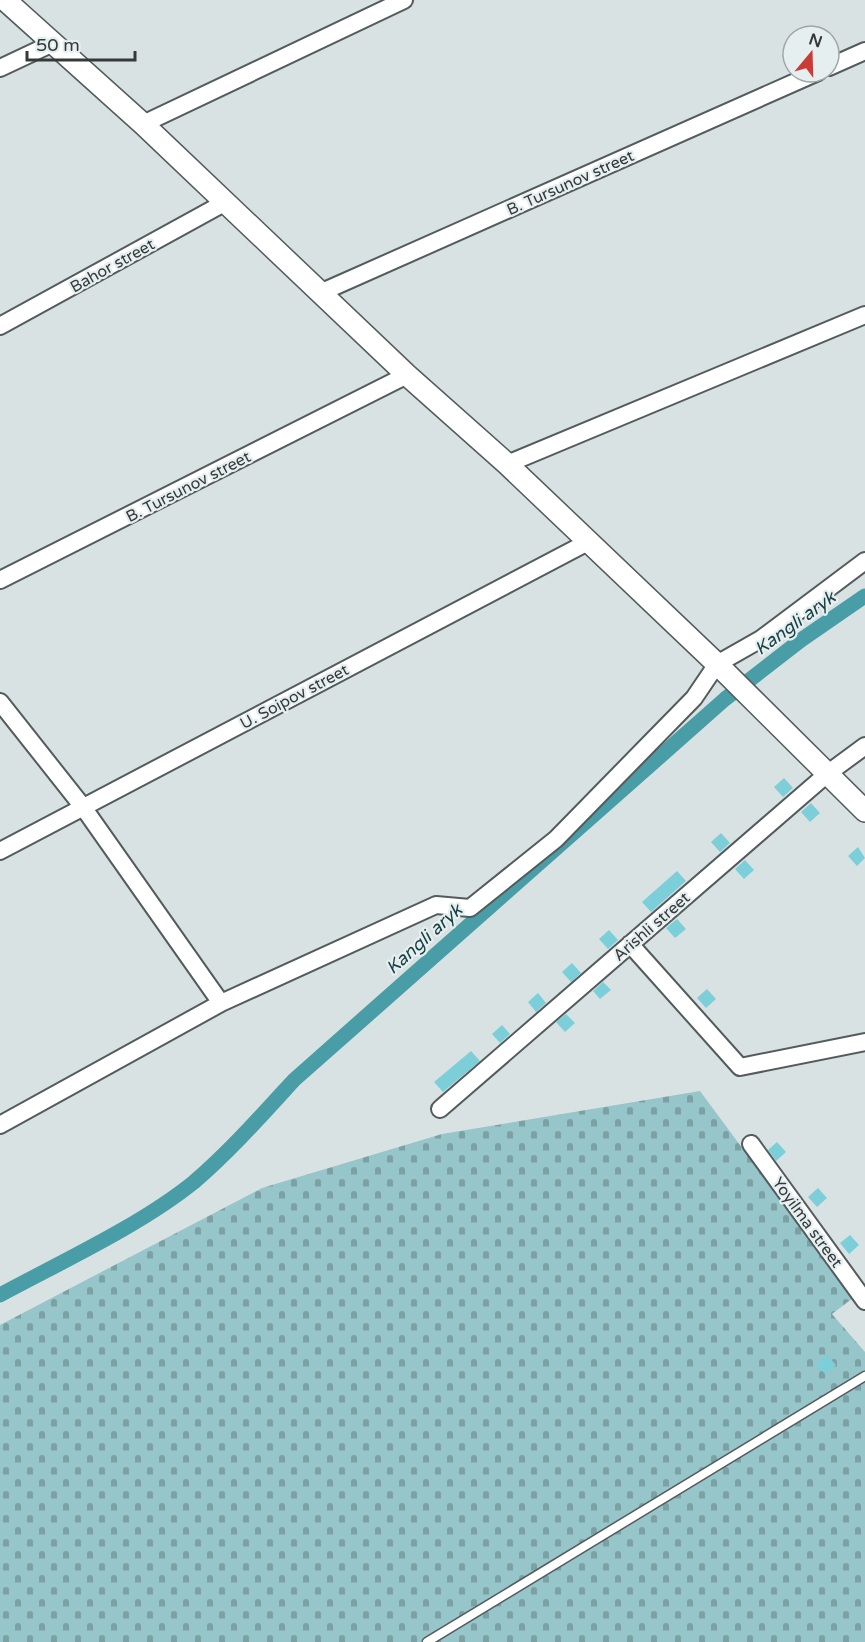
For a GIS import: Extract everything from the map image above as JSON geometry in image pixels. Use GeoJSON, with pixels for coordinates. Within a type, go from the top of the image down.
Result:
{"type":"FeatureCollection","features":[{"type":"Feature","properties":{"kind":"street"},"geometry":{"type":"LineString","coordinates":[[4,0],[143,124],[407,375],[507,464],[720,667],[865,811]]}},
{"type":"Feature","properties":{"kind":"street"},"geometry":{"type":"LineString","coordinates":[[143,124],[405,0]]}},
{"type":"Feature","properties":{"kind":"street"},"geometry":{"type":"LineString","coordinates":[[0,68],[51,44]]}},
{"type":"Feature","properties":{"kind":"street"},"geometry":{"type":"LineString","coordinates":[[841,62],[865,51]]}},
{"type":"Feature","properties":{"kind":"street","name":"B. Tursunov street"},"geometry":{"type":"LineString","coordinates":[[322,292],[791,84]]}},
{"type":"Feature","properties":{"kind":"street","name":"Bahor street"},"geometry":{"type":"LineString","coordinates":[[0,326],[224,203]]}},
{"type":"Feature","properties":{"kind":"street"},"geometry":{"type":"LineString","coordinates":[[507,464],[865,315]]}},
{"type":"Feature","properties":{"kind":"street","name":"B. Tursunov street"},"geometry":{"type":"LineString","coordinates":[[0,580],[407,375]]}},
{"type":"Feature","properties":{"kind":"street","name":"U. Soipov street"},"geometry":{"type":"LineString","coordinates":[[0,851],[588,542]]}},
{"type":"Feature","properties":{"kind":"street"},"geometry":{"type":"LineString","coordinates":[[0,1125],[221,1003],[436,905],[470,908],[571,824],[694,698],[720,667],[865,561]]}},
{"type":"Feature","properties":{"kind":"street"},"geometry":{"type":"LineString","coordinates":[[0,702],[83,807],[221,1003]]}},
{"type":"Feature","properties":{"kind":"street","name":"Arishli street"},"geometry":{"type":"LineString","coordinates":[[440,1109],[827,774],[865,746]]}},
{"type":"Feature","properties":{"kind":"street"},"geometry":{"type":"LineString","coordinates":[[630,944],[740,1067],[865,1042]]}},
{"type":"Feature","properties":{"kind":"street","name":"Yoyilma street"},"geometry":{"type":"LineString","coordinates":[[751,1144],[865,1301]]}},
{"type":"Feature","properties":{"kind":"lane"},"geometry":{"type":"LineString","coordinates":[[427,1642],[865,1376]]}},
{"type":"Feature","properties":{"kind":"green space"},"geometry":{"type":"Polygon","coordinates":[[[700,1091],[853,1298],[832,1314],[865,1352],[865,1642],[0,1642],[0,1325],[262,1188],[442,1134],[700,1091]]]}},
{"type":"Feature","properties":{"kind":"building"},"geometry":{"type":"Polygon","coordinates":[[[784,778],[793,788],[783,797],[774,787],[784,778]]]}},
{"type":"Feature","properties":{"kind":"building"},"geometry":{"type":"Polygon","coordinates":[[[811,803],[820,813],[810,822],[801,812],[811,803]]]}},
{"type":"Feature","properties":{"kind":"building"},"geometry":{"type":"Polygon","coordinates":[[[721,833],[730,843],[720,852],[711,842],[721,833]]]}},
{"type":"Feature","properties":{"kind":"building"},"geometry":{"type":"Polygon","coordinates":[[[858,847],[865,858],[857,866],[848,856],[858,847]]]}},
{"type":"Feature","properties":{"kind":"building"},"geometry":{"type":"Polygon","coordinates":[[[745,860],[754,870],[744,879],[735,869],[745,860]]]}},
{"type":"Feature","properties":{"kind":"building"},"geometry":{"type":"Polygon","coordinates":[[[677,871],[686,881],[651,912],[642,902],[677,871]]]}},
{"type":"Feature","properties":{"kind":"building"},"geometry":{"type":"Polygon","coordinates":[[[677,919],[686,929],[675,938],[666,928],[677,919]]]}},
{"type":"Feature","properties":{"kind":"building"},"geometry":{"type":"Polygon","coordinates":[[[609,930],[618,940],[608,949],[599,939],[609,930]]]}},
{"type":"Feature","properties":{"kind":"building"},"geometry":{"type":"Polygon","coordinates":[[[572,963],[581,973],[571,982],[562,972],[572,963]]]}},
{"type":"Feature","properties":{"kind":"building"},"geometry":{"type":"Polygon","coordinates":[[[603,982],[611,990],[600,999],[593,991],[603,982]]]}},
{"type":"Feature","properties":{"kind":"building"},"geometry":{"type":"Polygon","coordinates":[[[707,989],[716,999],[706,1008],[697,998],[707,989]]]}},
{"type":"Feature","properties":{"kind":"building"},"geometry":{"type":"Polygon","coordinates":[[[538,993],[546,1003],[536,1012],[528,1002],[538,993]]]}},
{"type":"Feature","properties":{"kind":"building"},"geometry":{"type":"Polygon","coordinates":[[[566,1014],[575,1023],[565,1032],[556,1022],[566,1014]]]}},
{"type":"Feature","properties":{"kind":"building"},"geometry":{"type":"Polygon","coordinates":[[[502,1025],[510,1034],[500,1043],[492,1034],[502,1025]]]}},
{"type":"Feature","properties":{"kind":"building"},"geometry":{"type":"Polygon","coordinates":[[[471,1051],[480,1061],[443,1092],[434,1082],[471,1051]]]}},
{"type":"Feature","properties":{"kind":"building"},"geometry":{"type":"Polygon","coordinates":[[[777,1142],[786,1152],[776,1161],[768,1150],[777,1142]]]}},
{"type":"Feature","properties":{"kind":"building"},"geometry":{"type":"Polygon","coordinates":[[[818,1188],[827,1198],[817,1207],[808,1197],[818,1188]]]}},
{"type":"Feature","properties":{"kind":"building"},"geometry":{"type":"Polygon","coordinates":[[[850,1235],[859,1245],[849,1254],[840,1243],[850,1235]]]}},
{"type":"Feature","properties":{"kind":"building"},"geometry":{"type":"Polygon","coordinates":[[[827,1355],[836,1365],[825,1374],[816,1364],[827,1355]]]}},
{"type":"Feature","properties":{"kind":"waterway","name":"Kangli aryk"},"geometry":{"type":"LineString","coordinates":[[0,1295],[125,1228],[194,1182],[233,1145],[294,1080],[725,699],[801,640],[865,596]]}}]}
